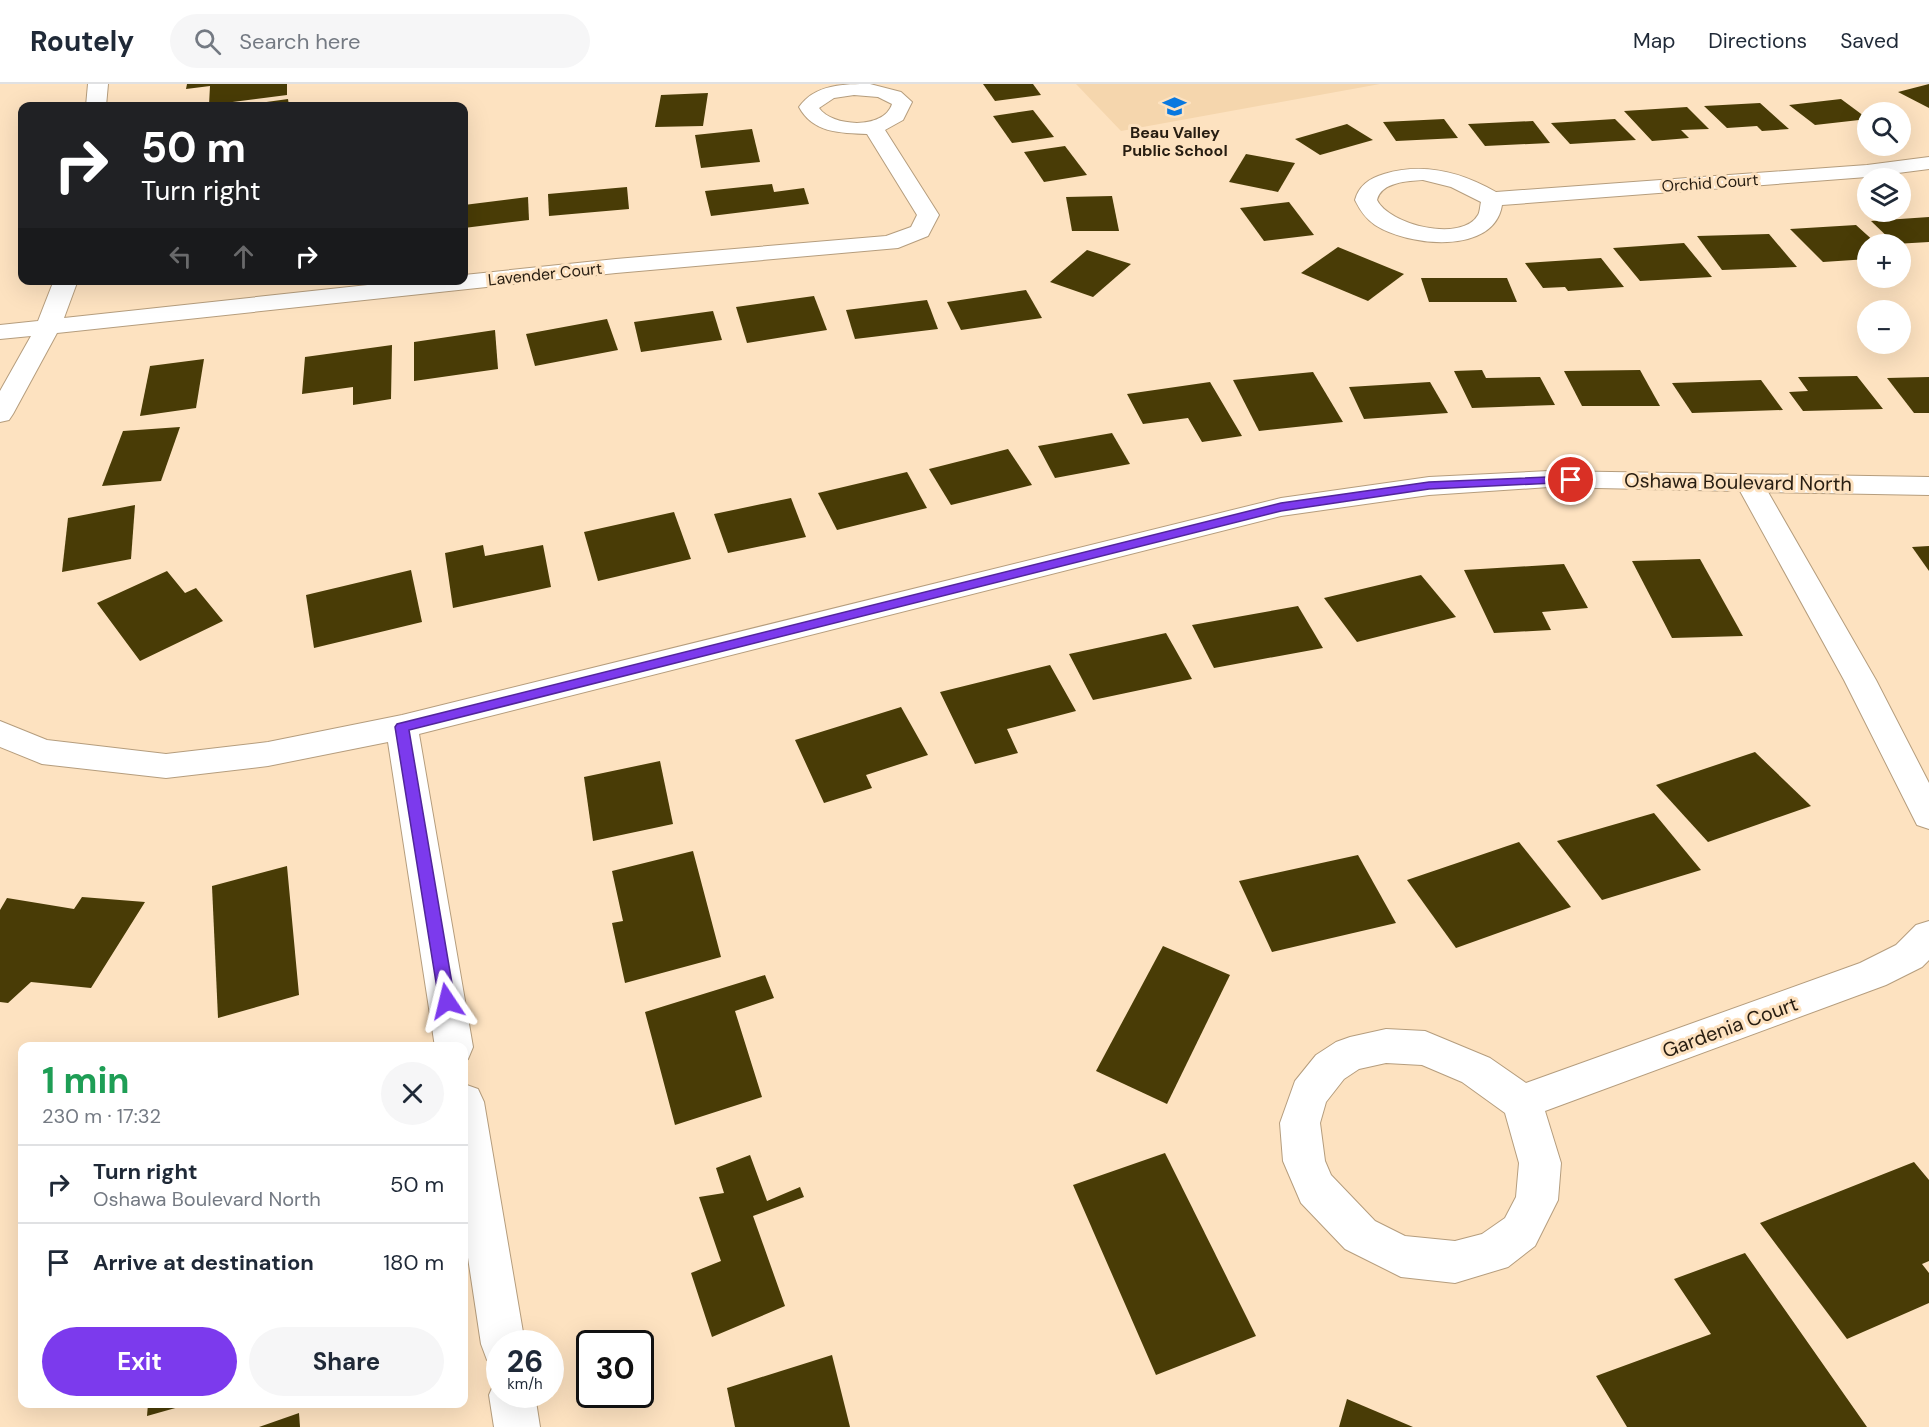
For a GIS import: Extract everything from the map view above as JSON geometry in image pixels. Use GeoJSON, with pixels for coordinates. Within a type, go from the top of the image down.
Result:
{"type":"FeatureCollection","features":[{"type":"Feature","properties":{"kind":"street"},"geometry":{"type":"LineString","coordinates":[[96,102],[98,84]]}},
{"type":"Feature","properties":{"kind":"street","name":"Lavender Court"},"geometry":{"type":"LineString","coordinates":[[468,282],[616,266],[890,243],[920,231],[928,215],[921,199],[873,128]]}},
{"type":"Feature","properties":{"kind":"street","name":"Orchid Court"},"geometry":{"type":"LineString","coordinates":[[1491,199],[1867,171],[1929,164]]}},
{"type":"Feature","properties":{"kind":"street"},"geometry":{"type":"LineString","coordinates":[[1424,174],[1463,183],[1491,199],[1492,210],[1489,220],[1481,227],[1465,233],[1444,235],[1412,232],[1391,225],[1374,214],[1366,204],[1366,196],[1372,186],[1387,178],[1424,174]]}},
{"type":"Feature","properties":{"kind":"street"},"geometry":{"type":"LineString","coordinates":[[0,414],[48,327],[64,285]]}},
{"type":"Feature","properties":{"kind":"street","name":"Lavender Court"},"geometry":{"type":"LineString","coordinates":[[48,327],[439,285]]}},
{"type":"Feature","properties":{"kind":"street"},"geometry":{"type":"LineString","coordinates":[[0,332],[48,327]]}},
{"type":"Feature","properties":{"kind":"street","name":"Oshawa Boulevard North"},"geometry":{"type":"LineString","coordinates":[[0,733],[42,752],[166,766],[268,754],[402,727],[1281,507],[1429,486],[1549,479],[1929,486]]}},
{"type":"Feature","properties":{"kind":"street"},"geometry":{"type":"LineString","coordinates":[[1749,483],[1860,680],[1929,816]]}},
{"type":"Feature","properties":{"kind":"street"},"geometry":{"type":"LineString","coordinates":[[402,727],[453,1042]]}},
{"type":"Feature","properties":{"kind":"street","name":"Gardenia Court"},"geometry":{"type":"LineString","coordinates":[[1522,1102],[1873,974],[1909,956],[1929,936]]}},
{"type":"Feature","properties":{"kind":"street"},"geometry":{"type":"LineString","coordinates":[[1386,1046],[1425,1048],[1476,1070],[1522,1102],[1540,1163],[1537,1200],[1520,1232],[1493,1252],[1464,1260],[1455,1262],[1401,1256],[1360,1235],[1316,1189],[1304,1161],[1300,1123],[1308,1094],[1330,1067],[1350,1054],[1386,1046]]}},
{"type":"Feature","properties":{"kind":"street"},"geometry":{"type":"LineString","coordinates":[[468,1127],[501,1330]]}},
{"type":"Feature","properties":{"kind":"street"},"geometry":{"type":"LineString","coordinates":[[514,1408],[517,1427]]}},
{"type":"Feature","properties":{"kind":"shaded area","name":"Beau Valley Public School"},"geometry":{"type":"Polygon","coordinates":[[[1076,84],[1380,84],[1121,131],[1076,84]]]}},
{"type":"Feature","properties":{"kind":"building"},"geometry":{"type":"Polygon","coordinates":[[[187,84],[287,84],[287,95],[232,102],[209,102],[210,86],[186,89],[187,84]]]}},
{"type":"Feature","properties":{"kind":"building"},"geometry":{"type":"Polygon","coordinates":[[[983,84],[1033,84],[1041,95],[995,101],[983,84]]]}},
{"type":"Feature","properties":{"kind":"building"},"geometry":{"type":"Polygon","coordinates":[[[1929,84],[1929,108],[1898,92],[1929,84]]]}},
{"type":"Feature","properties":{"kind":"building"},"geometry":{"type":"Polygon","coordinates":[[[708,93],[703,126],[655,127],[661,95],[708,93]]]}},
{"type":"Feature","properties":{"kind":"building"},"geometry":{"type":"Polygon","coordinates":[[[288,99],[288,102],[266,102],[288,99]]]}},
{"type":"Feature","properties":{"kind":"building"},"geometry":{"type":"Polygon","coordinates":[[[1841,99],[1857,111],[1857,120],[1815,125],[1789,105],[1841,99]]]}},
{"type":"Feature","properties":{"kind":"building"},"geometry":{"type":"Polygon","coordinates":[[[1760,103],[1789,129],[1762,131],[1757,126],[1727,128],[1704,106],[1760,103]]]}},
{"type":"Feature","properties":{"kind":"building"},"geometry":{"type":"Polygon","coordinates":[[[1687,107],[1709,129],[1681,130],[1689,138],[1652,141],[1624,111],[1687,107]]]}},
{"type":"Feature","properties":{"kind":"building"},"geometry":{"type":"Polygon","coordinates":[[[1033,110],[1054,137],[1012,143],[993,116],[1033,110]]]}},
{"type":"Feature","properties":{"kind":"building"},"geometry":{"type":"Polygon","coordinates":[[[1444,119],[1458,138],[1396,141],[1383,122],[1444,119]]]}},
{"type":"Feature","properties":{"kind":"building"},"geometry":{"type":"Polygon","coordinates":[[[1615,119],[1636,140],[1570,144],[1551,123],[1615,119]]]}},
{"type":"Feature","properties":{"kind":"building"},"geometry":{"type":"Polygon","coordinates":[[[1533,121],[1550,143],[1485,146],[1468,124],[1533,121]]]}},
{"type":"Feature","properties":{"kind":"building"},"geometry":{"type":"Polygon","coordinates":[[[1347,124],[1373,140],[1320,155],[1295,139],[1347,124]]]}},
{"type":"Feature","properties":{"kind":"building"},"geometry":{"type":"Polygon","coordinates":[[[752,129],[760,162],[701,168],[695,135],[752,129]]]}},
{"type":"Feature","properties":{"kind":"building"},"geometry":{"type":"Polygon","coordinates":[[[1065,146],[1087,175],[1044,182],[1024,152],[1065,146]]]}},
{"type":"Feature","properties":{"kind":"building"},"geometry":{"type":"Polygon","coordinates":[[[1246,154],[1295,163],[1278,192],[1229,182],[1246,154]]]}},
{"type":"Feature","properties":{"kind":"building"},"geometry":{"type":"Polygon","coordinates":[[[772,184],[774,192],[804,188],[809,204],[711,216],[705,191],[772,184]]]}},
{"type":"Feature","properties":{"kind":"building"},"geometry":{"type":"Polygon","coordinates":[[[627,187],[629,209],[549,216],[548,194],[627,187]]]}},
{"type":"Feature","properties":{"kind":"building"},"geometry":{"type":"Polygon","coordinates":[[[1112,196],[1119,231],[1072,231],[1066,197],[1112,196]]]}},
{"type":"Feature","properties":{"kind":"building"},"geometry":{"type":"Polygon","coordinates":[[[528,197],[529,220],[468,228],[468,204],[528,197]]]}},
{"type":"Feature","properties":{"kind":"building"},"geometry":{"type":"Polygon","coordinates":[[[1289,202],[1314,235],[1264,241],[1240,208],[1289,202]]]}},
{"type":"Feature","properties":{"kind":"building"},"geometry":{"type":"Polygon","coordinates":[[[1929,217],[1929,242],[1911,243],[1911,234],[1885,234],[1872,222],[1911,222],[1911,218],[1929,217]]]}},
{"type":"Feature","properties":{"kind":"building"},"geometry":{"type":"Polygon","coordinates":[[[1856,225],[1866,234],[1857,234],[1857,260],[1823,262],[1790,229],[1856,225]]]}},
{"type":"Feature","properties":{"kind":"building"},"geometry":{"type":"Polygon","coordinates":[[[1769,234],[1797,267],[1722,270],[1697,236],[1769,234]]]}},
{"type":"Feature","properties":{"kind":"building"},"geometry":{"type":"Polygon","coordinates":[[[1684,243],[1712,277],[1640,281],[1613,248],[1684,243]]]}},
{"type":"Feature","properties":{"kind":"building"},"geometry":{"type":"Polygon","coordinates":[[[1338,247],[1404,274],[1368,301],[1301,273],[1338,247]]]}},
{"type":"Feature","properties":{"kind":"building"},"geometry":{"type":"Polygon","coordinates":[[[1087,250],[1131,264],[1093,297],[1050,282],[1087,250]]]}},
{"type":"Feature","properties":{"kind":"building"},"geometry":{"type":"Polygon","coordinates":[[[1601,258],[1624,287],[1568,291],[1565,287],[1543,288],[1525,263],[1601,258]]]}},
{"type":"Feature","properties":{"kind":"building"},"geometry":{"type":"Polygon","coordinates":[[[1421,278],[1507,278],[1517,302],[1429,302],[1421,278]]]}},
{"type":"Feature","properties":{"kind":"building"},"geometry":{"type":"Polygon","coordinates":[[[1026,290],[1042,318],[961,330],[947,302],[1026,290]]]}},
{"type":"Feature","properties":{"kind":"building"},"geometry":{"type":"Polygon","coordinates":[[[814,296],[827,330],[747,343],[736,307],[814,296]]]}},
{"type":"Feature","properties":{"kind":"building"},"geometry":{"type":"Polygon","coordinates":[[[927,300],[938,329],[855,339],[846,310],[927,300]]]}},
{"type":"Feature","properties":{"kind":"building"},"geometry":{"type":"Polygon","coordinates":[[[713,311],[722,340],[641,352],[634,322],[713,311]]]}},
{"type":"Feature","properties":{"kind":"building"},"geometry":{"type":"Polygon","coordinates":[[[607,319],[618,350],[535,366],[526,334],[607,319]]]}},
{"type":"Feature","properties":{"kind":"building"},"geometry":{"type":"Polygon","coordinates":[[[495,330],[498,369],[414,381],[414,342],[495,330]]]}},
{"type":"Feature","properties":{"kind":"building"},"geometry":{"type":"Polygon","coordinates":[[[392,345],[391,399],[353,405],[353,387],[302,394],[305,357],[392,345]]]}},
{"type":"Feature","properties":{"kind":"building"},"geometry":{"type":"Polygon","coordinates":[[[204,359],[196,408],[140,416],[150,366],[204,359]]]}},
{"type":"Feature","properties":{"kind":"building"},"geometry":{"type":"Polygon","coordinates":[[[1482,370],[1486,378],[1540,377],[1555,405],[1472,408],[1454,371],[1482,370]]]}},
{"type":"Feature","properties":{"kind":"building"},"geometry":{"type":"Polygon","coordinates":[[[1640,370],[1660,406],[1582,406],[1564,371],[1640,370]]]}},
{"type":"Feature","properties":{"kind":"building"},"geometry":{"type":"Polygon","coordinates":[[[1313,372],[1343,422],[1259,431],[1233,380],[1313,372]]]}},
{"type":"Feature","properties":{"kind":"building"},"geometry":{"type":"Polygon","coordinates":[[[1857,376],[1883,409],[1803,411],[1789,392],[1808,391],[1798,377],[1857,376]]]}},
{"type":"Feature","properties":{"kind":"building"},"geometry":{"type":"Polygon","coordinates":[[[1929,377],[1929,413],[1914,413],[1887,378],[1929,377]]]}},
{"type":"Feature","properties":{"kind":"building"},"geometry":{"type":"Polygon","coordinates":[[[1761,380],[1783,410],[1692,413],[1672,383],[1761,380]]]}},
{"type":"Feature","properties":{"kind":"building"},"geometry":{"type":"Polygon","coordinates":[[[1210,382],[1242,436],[1202,442],[1188,418],[1143,424],[1127,394],[1210,382]]]}},
{"type":"Feature","properties":{"kind":"building"},"geometry":{"type":"Polygon","coordinates":[[[1430,382],[1448,413],[1364,419],[1349,387],[1430,382]]]}},
{"type":"Feature","properties":{"kind":"building"},"geometry":{"type":"Polygon","coordinates":[[[180,427],[161,481],[102,486],[123,431],[180,427]]]}},
{"type":"Feature","properties":{"kind":"building"},"geometry":{"type":"Polygon","coordinates":[[[1112,433],[1130,464],[1055,478],[1038,446],[1112,433]]]}},
{"type":"Feature","properties":{"kind":"building"},"geometry":{"type":"Polygon","coordinates":[[[1008,449],[1032,485],[951,505],[929,469],[1008,449]]]}},
{"type":"Feature","properties":{"kind":"building"},"geometry":{"type":"Polygon","coordinates":[[[907,472],[927,508],[837,530],[818,493],[907,472]]]}},
{"type":"Feature","properties":{"kind":"building"},"geometry":{"type":"Polygon","coordinates":[[[791,498],[806,537],[728,553],[714,514],[791,498]]]}},
{"type":"Feature","properties":{"kind":"building"},"geometry":{"type":"Polygon","coordinates":[[[135,505],[131,559],[62,572],[68,518],[135,505]]]}},
{"type":"Feature","properties":{"kind":"building"},"geometry":{"type":"Polygon","coordinates":[[[674,512],[691,559],[598,581],[584,532],[674,512]]]}},
{"type":"Feature","properties":{"kind":"building"},"geometry":{"type":"Polygon","coordinates":[[[483,545],[485,556],[543,545],[551,587],[453,608],[445,553],[483,545]]]}},
{"type":"Feature","properties":{"kind":"building"},"geometry":{"type":"Polygon","coordinates":[[[1929,546],[1929,571],[1912,547],[1929,546]]]}},
{"type":"Feature","properties":{"kind":"building"},"geometry":{"type":"Polygon","coordinates":[[[1700,559],[1743,636],[1672,638],[1632,561],[1700,559]]]}},
{"type":"Feature","properties":{"kind":"building"},"geometry":{"type":"Polygon","coordinates":[[[1564,564],[1588,608],[1542,612],[1551,630],[1494,633],[1464,570],[1564,564]]]}},
{"type":"Feature","properties":{"kind":"building"},"geometry":{"type":"Polygon","coordinates":[[[411,570],[422,622],[314,648],[306,595],[411,570]]]}},
{"type":"Feature","properties":{"kind":"building"},"geometry":{"type":"Polygon","coordinates":[[[167,571],[185,593],[196,588],[223,621],[140,661],[97,603],[167,571]]]}},
{"type":"Feature","properties":{"kind":"building"},"geometry":{"type":"Polygon","coordinates":[[[1421,575],[1456,617],[1357,642],[1324,598],[1421,575]]]}},
{"type":"Feature","properties":{"kind":"building"},"geometry":{"type":"Polygon","coordinates":[[[1298,606],[1323,648],[1214,668],[1192,625],[1298,606]]]}},
{"type":"Feature","properties":{"kind":"building"},"geometry":{"type":"Polygon","coordinates":[[[1166,633],[1192,679],[1093,700],[1069,654],[1166,633]]]}},
{"type":"Feature","properties":{"kind":"building"},"geometry":{"type":"Polygon","coordinates":[[[1050,665],[1076,711],[1007,729],[1018,753],[975,764],[940,692],[1050,665]]]}},
{"type":"Feature","properties":{"kind":"building"},"geometry":{"type":"Polygon","coordinates":[[[901,707],[928,755],[866,775],[872,788],[824,803],[795,740],[901,707]]]}},
{"type":"Feature","properties":{"kind":"building"},"geometry":{"type":"Polygon","coordinates":[[[1755,752],[1811,806],[1708,842],[1656,785],[1755,752]]]}},
{"type":"Feature","properties":{"kind":"building"},"geometry":{"type":"Polygon","coordinates":[[[660,761],[673,824],[593,841],[584,777],[660,761]]]}},
{"type":"Feature","properties":{"kind":"building"},"geometry":{"type":"Polygon","coordinates":[[[1654,813],[1701,870],[1602,900],[1557,841],[1654,813]]]}},
{"type":"Feature","properties":{"kind":"building"},"geometry":{"type":"Polygon","coordinates":[[[1519,842],[1571,907],[1456,948],[1407,880],[1519,842]]]}},
{"type":"Feature","properties":{"kind":"building"},"geometry":{"type":"Polygon","coordinates":[[[693,851],[721,957],[625,983],[612,923],[623,921],[612,871],[693,851]]]}},
{"type":"Feature","properties":{"kind":"building"},"geometry":{"type":"Polygon","coordinates":[[[1358,855],[1396,923],[1272,952],[1239,881],[1358,855]]]}},
{"type":"Feature","properties":{"kind":"building"},"geometry":{"type":"Polygon","coordinates":[[[287,866],[299,995],[218,1018],[212,886],[287,866]]]}},
{"type":"Feature","properties":{"kind":"building"},"geometry":{"type":"Polygon","coordinates":[[[82,897],[145,902],[91,988],[31,982],[8,1003],[0,1002],[0,910],[7,898],[74,909],[82,897]]]}},
{"type":"Feature","properties":{"kind":"building"},"geometry":{"type":"Polygon","coordinates":[[[1163,946],[1230,975],[1167,1104],[1096,1071],[1163,946]]]}},
{"type":"Feature","properties":{"kind":"building"},"geometry":{"type":"Polygon","coordinates":[[[765,975],[774,998],[735,1011],[762,1097],[675,1125],[645,1012],[765,975]]]}},
{"type":"Feature","properties":{"kind":"building"},"geometry":{"type":"Polygon","coordinates":[[[1165,1153],[1256,1336],[1156,1375],[1073,1185],[1165,1153]]]}},
{"type":"Feature","properties":{"kind":"building"},"geometry":{"type":"Polygon","coordinates":[[[750,1155],[767,1201],[800,1187],[804,1197],[753,1216],[785,1306],[712,1337],[691,1273],[721,1261],[699,1197],[724,1193],[716,1168],[750,1155]]]}},
{"type":"Feature","properties":{"kind":"building"},"geometry":{"type":"Polygon","coordinates":[[[1914,1162],[1929,1180],[1929,1261],[1922,1264],[1929,1273],[1929,1303],[1847,1339],[1760,1223],[1914,1162]]]}},
{"type":"Feature","properties":{"kind":"building"},"geometry":{"type":"Polygon","coordinates":[[[1745,1253],[1867,1427],[1627,1427],[1596,1376],[1711,1334],[1674,1279],[1745,1253]]]}},
{"type":"Feature","properties":{"kind":"building"},"geometry":{"type":"Polygon","coordinates":[[[832,1355],[850,1427],[735,1427],[727,1388],[832,1355]]]}},
{"type":"Feature","properties":{"kind":"building"},"geometry":{"type":"Polygon","coordinates":[[[1347,1399],[1413,1427],[1339,1427],[1347,1399]]]}},
{"type":"Feature","properties":{"kind":"building"},"geometry":{"type":"Polygon","coordinates":[[[148,1408],[175,1408],[147,1416],[148,1408]]]}},
{"type":"Feature","properties":{"kind":"building"},"geometry":{"type":"Polygon","coordinates":[[[299,1413],[300,1427],[259,1427],[299,1413]]]}},
{"type":"Feature","properties":{"kind":"place","name":"Beau Valley Public School"},"geometry":{"type":"Point","coordinates":[1175,107]}},
{"type":"Feature","properties":{"kind":"route"},"geometry":{"type":"LineString","coordinates":[[447,1001],[402,727],[1281,507],[1429,486],[1549,479],[1571,480]]}}]}
